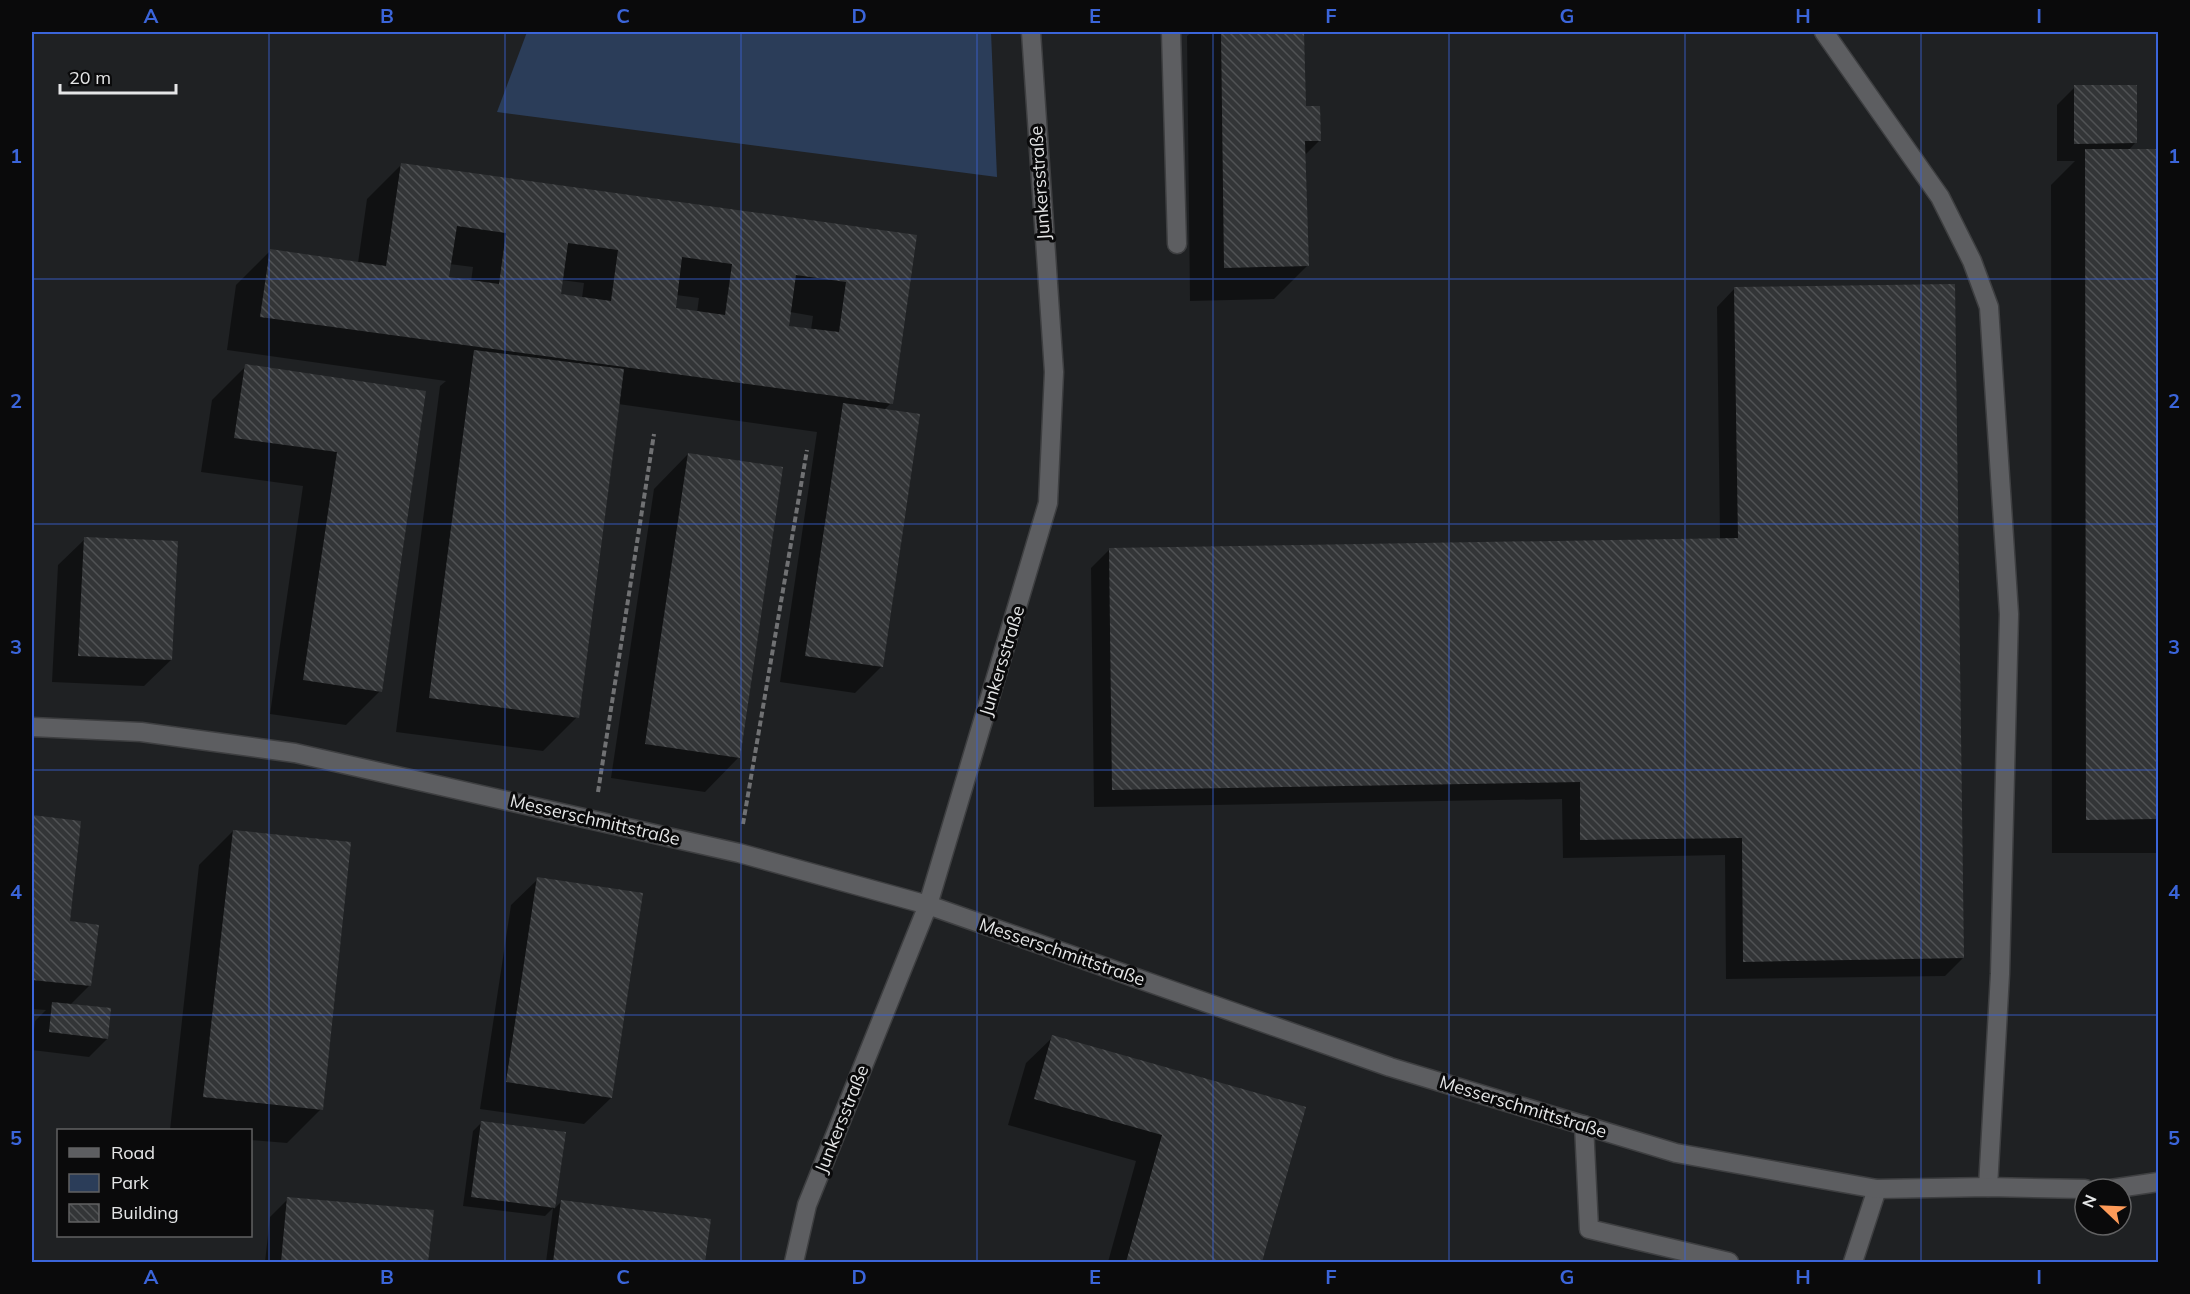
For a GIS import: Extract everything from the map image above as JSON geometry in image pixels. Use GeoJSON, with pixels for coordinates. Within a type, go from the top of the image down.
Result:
{"type":"FeatureCollection","features":[{"type":"Feature","properties":{"kind":"street","name":"Junkersstraße"},"geometry":{"type":"LineString","coordinates":[[794,1263],[807,1205],[928,905],[1048,503],[1054,372],[1031,32]]}},
{"type":"Feature","properties":{"kind":"street"},"geometry":{"type":"LineString","coordinates":[[1171,32],[1177,244]]}},
{"type":"Feature","properties":{"kind":"street"},"geometry":{"type":"LineString","coordinates":[[1824,32],[1941,197],[1972,261],[1989,307],[2009,614],[2000,974],[1988,1187]]}},
{"type":"Feature","properties":{"kind":"street","name":"Messerschmittstraße"},"geometry":{"type":"LineString","coordinates":[[32,727],[141,732],[295,753],[739,853],[928,905],[1390,1067],[1676,1153],[1877,1189],[1988,1187],[2073,1189]]}},
{"type":"Feature","properties":{"kind":"street"},"geometry":{"type":"LineString","coordinates":[[1584,1125],[1589,1229],[1730,1263]]}},
{"type":"Feature","properties":{"kind":"street"},"geometry":{"type":"LineString","coordinates":[[2133,1186],[2158,1182]]}},
{"type":"Feature","properties":{"kind":"street"},"geometry":{"type":"LineString","coordinates":[[1853,1263],[1877,1189]]}},
{"type":"Feature","properties":{"kind":"path"},"geometry":{"type":"LineString","coordinates":[[594,820],[654,434]]}},
{"type":"Feature","properties":{"kind":"path"},"geometry":{"type":"LineString","coordinates":[[739,853],[807,450]]}},
{"type":"Feature","properties":{"kind":"green space"},"geometry":{"type":"Polygon","coordinates":[[[527,32],[991,32],[997,177],[497,112],[527,32]]]}},
{"type":"Feature","properties":{"kind":"building"},"geometry":{"type":"Polygon","coordinates":[[[1221,32],[1304,32],[1306,106],[1320,106],[1321,141],[1305,141],[1309,266],[1224,268],[1221,32]]]}},
{"type":"Feature","properties":{"kind":"building"},"geometry":{"type":"Polygon","coordinates":[[[2074,85],[2137,85],[2137,143],[2074,144],[2074,85]]]}},
{"type":"Feature","properties":{"kind":"building"},"geometry":{"type":"Polygon","coordinates":[[[2085,149],[2158,149],[2158,819],[2086,820],[2085,149]]]}},
{"type":"Feature","properties":{"kind":"building"},"geometry":{"type":"Polygon","coordinates":[[[401,163],[917,235],[893,404],[260,317],[270,249],[386,266],[401,163]],[[457,226],[449,277],[499,284],[506,233],[457,226]],[[568,243],[561,294],[611,301],[618,250],[568,243]],[[682,257],[676,308],[725,315],[732,264],[682,257]],[[796,275],[789,326],[839,332],[846,282],[796,275]]]}},
{"type":"Feature","properties":{"kind":"building"},"geometry":{"type":"Polygon","coordinates":[[[1955,284],[1964,958],[1743,962],[1742,838],[1580,840],[1580,782],[1112,790],[1109,548],[1738,538],[1734,287],[1955,284]]]}},
{"type":"Feature","properties":{"kind":"building"},"geometry":{"type":"Polygon","coordinates":[[[474,350],[624,369],[579,718],[429,698],[474,350]]]}},
{"type":"Feature","properties":{"kind":"building"},"geometry":{"type":"Polygon","coordinates":[[[245,364],[426,391],[382,692],[303,680],[337,452],[234,438],[245,364]]]}},
{"type":"Feature","properties":{"kind":"building"},"geometry":{"type":"Polygon","coordinates":[[[843,403],[920,414],[883,667],[805,656],[843,403]]]}},
{"type":"Feature","properties":{"kind":"building"},"geometry":{"type":"Polygon","coordinates":[[[688,453],[783,467],[740,758],[645,744],[688,453]]]}},
{"type":"Feature","properties":{"kind":"building"},"geometry":{"type":"Polygon","coordinates":[[[84,537],[178,541],[172,660],[78,656],[84,537]]]}},
{"type":"Feature","properties":{"kind":"building"},"geometry":{"type":"Polygon","coordinates":[[[32,815],[81,821],[70,921],[99,925],[91,986],[32,980],[32,815]]]}},
{"type":"Feature","properties":{"kind":"building"},"geometry":{"type":"Polygon","coordinates":[[[233,830],[351,842],[323,1110],[203,1097],[233,830]]]}},
{"type":"Feature","properties":{"kind":"building"},"geometry":{"type":"Polygon","coordinates":[[[537,877],[643,893],[612,1098],[506,1082],[537,877]]]}},
{"type":"Feature","properties":{"kind":"building"},"geometry":{"type":"Polygon","coordinates":[[[52,1002],[111,1008],[108,1039],[49,1032],[52,1002]]]}},
{"type":"Feature","properties":{"kind":"building"},"geometry":{"type":"Polygon","coordinates":[[[1052,1035],[1306,1107],[1262,1262],[1126,1262],[1162,1135],[1034,1099],[1052,1035]]]}},
{"type":"Feature","properties":{"kind":"building"},"geometry":{"type":"Polygon","coordinates":[[[481,1121],[566,1132],[555,1208],[471,1197],[481,1121]]]}},
{"type":"Feature","properties":{"kind":"building"},"geometry":{"type":"Polygon","coordinates":[[[287,1197],[434,1210],[428,1262],[281,1262],[287,1197]]]}},
{"type":"Feature","properties":{"kind":"building"},"geometry":{"type":"Polygon","coordinates":[[[561,1200],[711,1219],[705,1262],[553,1262],[561,1200]]]}}]}
